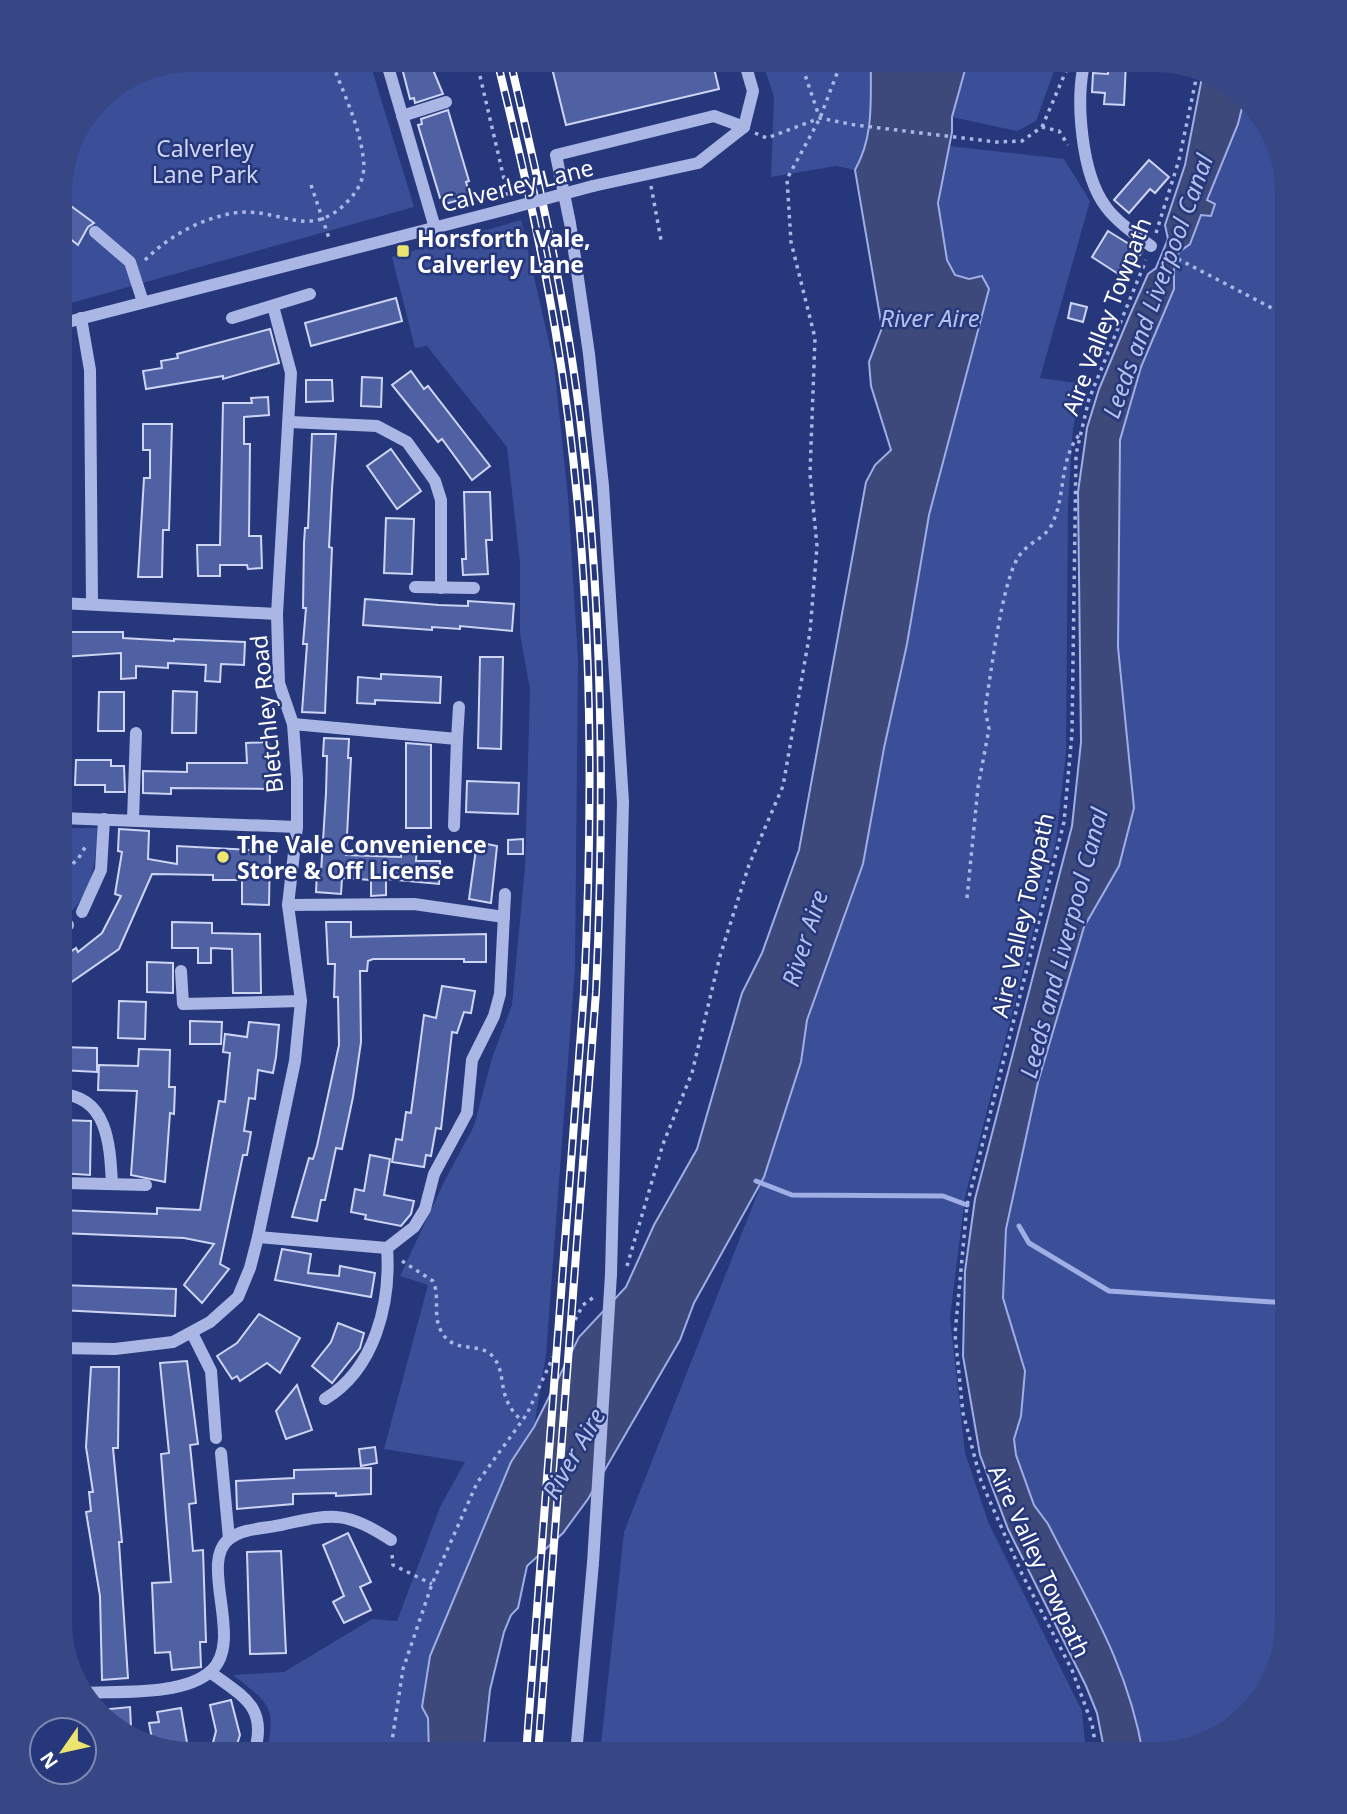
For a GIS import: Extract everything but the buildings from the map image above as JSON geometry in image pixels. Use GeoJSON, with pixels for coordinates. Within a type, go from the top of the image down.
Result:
{"type":"FeatureCollection","features":[{"type":"Feature","properties":{"kind":"street"},"geometry":{"type":"LineString","coordinates":[[389,72],[435,228]]}},
{"type":"Feature","properties":{"kind":"street"},"geometry":{"type":"LineString","coordinates":[[577,1742],[593,1563],[611,1274],[623,802],[603,486],[574,249],[556,155],[714,116],[744,127],[753,91],[747,72]]}},
{"type":"Feature","properties":{"kind":"street"},"geometry":{"type":"LineString","coordinates":[[1084,72],[1081,107],[1091,180],[1107,208],[1152,246]]}},
{"type":"Feature","properties":{"kind":"street"},"geometry":{"type":"LineString","coordinates":[[402,116],[446,102]]}},
{"type":"Feature","properties":{"kind":"street","name":"Calverley Lane"},"geometry":{"type":"LineString","coordinates":[[72,321],[593,186],[698,163],[744,127]]}},
{"type":"Feature","properties":{"kind":"street"},"geometry":{"type":"LineString","coordinates":[[95,232],[122,253],[136,273],[144,302]]}},
{"type":"Feature","properties":{"kind":"street"},"geometry":{"type":"LineString","coordinates":[[232,318],[310,294]]}},
{"type":"Feature","properties":{"kind":"street","name":"Bletchley Road"},"geometry":{"type":"LineString","coordinates":[[72,1348],[115,1349],[173,1342],[210,1322],[238,1297],[250,1268],[258,1237],[295,1061],[301,1001],[288,905],[297,827],[293,724],[279,683],[277,614],[284,457],[291,373],[273,306]]}},
{"type":"Feature","properties":{"kind":"street"},"geometry":{"type":"LineString","coordinates":[[81,318],[90,370],[92,603]]}},
{"type":"Feature","properties":{"kind":"street"},"geometry":{"type":"LineString","coordinates":[[289,422],[377,426],[407,443],[435,481],[441,500],[440,588]]}},
{"type":"Feature","properties":{"kind":"street"},"geometry":{"type":"LineString","coordinates":[[415,587],[474,588]]}},
{"type":"Feature","properties":{"kind":"street"},"geometry":{"type":"LineString","coordinates":[[72,603],[277,614]]}},
{"type":"Feature","properties":{"kind":"street"},"geometry":{"type":"LineString","coordinates":[[454,826],[458,707]]}},
{"type":"Feature","properties":{"kind":"street"},"geometry":{"type":"LineString","coordinates":[[293,724],[457,739]]}},
{"type":"Feature","properties":{"kind":"street"},"geometry":{"type":"LineString","coordinates":[[133,820],[136,733]]}},
{"type":"Feature","properties":{"kind":"street"},"geometry":{"type":"LineString","coordinates":[[72,818],[297,827]]}},
{"type":"Feature","properties":{"kind":"street"},"geometry":{"type":"LineString","coordinates":[[82,912],[101,870],[98,819]]}},
{"type":"Feature","properties":{"kind":"street"},"geometry":{"type":"LineString","coordinates":[[258,1237],[387,1248],[414,1227],[425,1209],[434,1174],[467,1113],[472,1060],[494,1016],[500,994],[505,894]]}},
{"type":"Feature","properties":{"kind":"street"},"geometry":{"type":"LineString","coordinates":[[288,905],[414,904],[504,917]]}},
{"type":"Feature","properties":{"kind":"street"},"geometry":{"type":"LineString","coordinates":[[181,971],[183,1004],[301,1001]]}},
{"type":"Feature","properties":{"kind":"street"},"geometry":{"type":"LineString","coordinates":[[72,1099],[88,1106],[105,1126],[110,1139],[111,1184]]}},
{"type":"Feature","properties":{"kind":"street"},"geometry":{"type":"LineString","coordinates":[[72,1183],[146,1185]]}},
{"type":"Feature","properties":{"kind":"street"},"geometry":{"type":"LineString","coordinates":[[325,1399],[342,1389],[361,1367],[372,1346],[389,1272],[387,1248]]}},
{"type":"Feature","properties":{"kind":"street"},"geometry":{"type":"LineString","coordinates":[[192,1333],[211,1371],[216,1438]]}},
{"type":"Feature","properties":{"kind":"street"},"geometry":{"type":"LineString","coordinates":[[221,1453],[229,1539]]}},
{"type":"Feature","properties":{"kind":"street"},"geometry":{"type":"LineString","coordinates":[[95,1692],[186,1686],[211,1672],[224,1651],[219,1561],[223,1546],[229,1539],[244,1531],[313,1517],[338,1516],[360,1521],[391,1540]]}},
{"type":"Feature","properties":{"kind":"street"},"geometry":{"type":"LineString","coordinates":[[211,1672],[239,1693],[257,1717],[261,1731],[258,1742]]}},
{"type":"Feature","properties":{"kind":"path"},"geometry":{"type":"LineString","coordinates":[[136,273],[153,252],[175,235],[197,224],[233,214],[253,212],[306,222],[322,221],[340,210],[356,192],[364,176],[363,155],[335,72]]}},
{"type":"Feature","properties":{"kind":"path"},"geometry":{"type":"LineString","coordinates":[[804,72],[820,118]]}},
{"type":"Feature","properties":{"kind":"path"},"geometry":{"type":"LineString","coordinates":[[663,1144],[692,1073],[720,956],[748,865],[783,786],[810,632],[817,546],[810,474],[815,338],[791,242],[787,179],[820,118],[837,72]]}},
{"type":"Feature","properties":{"kind":"path"},"geometry":{"type":"LineString","coordinates":[[744,127],[767,138],[820,118],[954,137],[1022,141],[1042,127],[1066,72]]}},
{"type":"Feature","properties":{"kind":"path"},"geometry":{"type":"LineString","coordinates":[[480,76],[507,191]]}},
{"type":"Feature","properties":{"kind":"path","name":"Aire Valley Towpath"},"geometry":{"type":"LineString","coordinates":[[1095,1742],[1092,1724],[1072,1670],[1022,1574],[981,1481],[963,1413],[955,1334],[967,1205],[1064,822],[1072,733],[1073,486],[1081,433],[1089,399],[1152,246],[1179,160],[1196,79]]}},
{"type":"Feature","properties":{"kind":"path"},"geometry":{"type":"LineString","coordinates":[[649,174],[661,240]]}},
{"type":"Feature","properties":{"kind":"path"},"geometry":{"type":"LineString","coordinates":[[311,185],[334,253]]}},
{"type":"Feature","properties":{"kind":"path"},"geometry":{"type":"LineString","coordinates":[[1152,246],[1275,310]]}},
{"type":"Feature","properties":{"kind":"path"},"geometry":{"type":"LineString","coordinates":[[967,898],[978,787],[989,729],[985,709],[1009,578],[1019,556],[1045,537],[1054,521],[1063,470],[1072,444],[1081,433]]}},
{"type":"Feature","properties":{"kind":"path"},"geometry":{"type":"LineString","coordinates":[[72,863],[86,848],[98,819]]}},
{"type":"Feature","properties":{"kind":"path"},"geometry":{"type":"LineString","coordinates":[[387,1248],[408,1266],[433,1281],[437,1320],[446,1339],[455,1346],[480,1350],[492,1356],[498,1368],[505,1399],[522,1421]]}},
{"type":"Feature","properties":{"kind":"path"},"geometry":{"type":"LineString","coordinates":[[392,1742],[403,1669],[432,1584],[477,1483],[522,1421],[554,1357]]}},
{"type":"Feature","properties":{"kind":"path"},"geometry":{"type":"LineString","coordinates":[[393,1565],[432,1584]]}},
{"type":"Feature","properties":{"kind":"green space","name":"Calverley Lane Park"},"geometry":{"type":"Polygon","coordinates":[[[373,72],[414,207],[72,303],[72,184],[84,139],[97,119],[125,92],[146,81],[169,74],[373,72]]]}},
{"type":"Feature","properties":{"kind":"green space"},"geometry":{"type":"Polygon","coordinates":[[[766,72],[871,72],[869,130],[855,170],[836,166],[771,177],[774,97],[766,72]]]}},
{"type":"Feature","properties":{"kind":"green space"},"geometry":{"type":"Polygon","coordinates":[[[965,72],[1054,72],[1036,121],[1017,131],[952,117],[965,72]]]}},
{"type":"Feature","properties":{"kind":"green space"},"geometry":{"type":"Polygon","coordinates":[[[1241,109],[1266,146],[1275,192],[1275,1622],[1266,1668],[1240,1707],[1201,1733],[1171,1741],[1140,1742],[1117,1663],[1048,1524],[1034,1505],[1016,1455],[1014,1439],[1021,1416],[1025,1371],[1003,1298],[1006,1229],[1038,1082],[1084,927],[1101,898],[1133,808],[1118,647],[1120,440],[1141,367],[1174,289],[1174,263],[1179,253],[1190,244],[1201,214],[1211,216],[1211,187],[1241,109]]]}},
{"type":"Feature","properties":{"kind":"green space"},"geometry":{"type":"Polygon","coordinates":[[[949,146],[1064,159],[1090,201],[1040,378],[1083,384],[1073,428],[1068,506],[1066,753],[1056,841],[965,1197],[950,1318],[965,1453],[989,1524],[1082,1711],[1085,1742],[601,1742],[624,1532],[764,1177],[801,1062],[807,1020],[863,864],[929,515],[989,289],[982,276],[969,279],[955,275],[948,260],[941,228],[942,178],[949,146]]]}},
{"type":"Feature","properties":{"kind":"green space"},"geometry":{"type":"Polygon","coordinates":[[[521,220],[554,364],[568,497],[578,659],[575,968],[546,1355],[534,1427],[511,1462],[472,1554],[422,1707],[428,1718],[429,1742],[268,1742],[271,1726],[268,1708],[263,1700],[233,1675],[284,1672],[372,1619],[397,1621],[441,1505],[465,1462],[384,1449],[428,1285],[400,1276],[445,1180],[474,1126],[492,1058],[512,1005],[525,867],[530,689],[520,634],[520,563],[507,447],[427,346],[415,348],[392,257],[521,220]]]}},
{"type":"Feature","properties":{"kind":"green space"},"geometry":{"type":"Polygon","coordinates":[[[72,828],[97,828],[93,868],[86,891],[72,911],[72,828]]]}},
{"type":"Feature","properties":{"kind":"water","name":"River Aire"},"geometry":{"type":"Polygon","coordinates":[[[871,72],[964,72],[952,117],[952,132],[938,203],[947,260],[955,275],[969,279],[982,276],[989,289],[929,515],[907,644],[884,748],[863,864],[807,1020],[801,1062],[764,1177],[694,1303],[680,1340],[588,1499],[563,1533],[527,1566],[518,1608],[511,1615],[504,1632],[490,1690],[484,1742],[429,1742],[428,1718],[422,1707],[430,1656],[511,1462],[534,1427],[579,1337],[626,1287],[654,1225],[697,1149],[742,993],[762,953],[799,850],[866,482],[875,465],[891,450],[871,386],[869,362],[882,328],[855,170],[866,143],[871,102],[871,72]]]}},
{"type":"Feature","properties":{"kind":"water","name":"Leeds and Liverpool Canal"},"geometry":{"type":"Polygon","coordinates":[[[1201,81],[1222,92],[1242,110],[1207,200],[1215,204],[1211,216],[1201,215],[1190,244],[1179,252],[1174,263],[1174,289],[1141,367],[1120,440],[1118,647],[1134,808],[1119,866],[1084,927],[1038,1082],[1006,1229],[1003,1298],[1025,1371],[1021,1416],[1014,1439],[1016,1455],[1034,1505],[1048,1524],[1105,1635],[1127,1692],[1140,1742],[1103,1742],[1097,1713],[1086,1686],[1008,1529],[980,1455],[963,1356],[965,1271],[975,1199],[1072,826],[1081,742],[1078,492],[1087,428],[1099,389],[1129,317],[1148,274],[1156,268],[1168,239],[1165,225],[1185,165],[1201,81]]]}},
{"type":"Feature","properties":{"kind":"waterway"},"geometry":{"type":"LineString","coordinates":[[756,1181],[792,1195],[943,1196],[967,1205]]}},
{"type":"Feature","properties":{"kind":"waterway"},"geometry":{"type":"LineString","coordinates":[[1019,1226],[1029,1243],[1109,1291],[1275,1302]]}},
{"type":"Feature","properties":{"kind":"railway"},"geometry":{"type":"LineString","coordinates":[[500,72],[543,261],[555,328],[577,493],[588,659],[589,826],[584,992],[527,1742]]}},
{"type":"Feature","properties":{"kind":"railway"},"geometry":{"type":"LineString","coordinates":[[513,72],[550,237],[574,372],[588,489],[600,704],[601,848],[596,992],[539,1742]]}},
{"type":"Feature","properties":{"kind":"place","name":"Horsforth Vale, Calverley Lane"},"geometry":{"type":"Point","coordinates":[403,251]}},
{"type":"Feature","properties":{"kind":"place","name":"The Vale Convenience Store & Off License"},"geometry":{"type":"Point","coordinates":[223,857]}}]}
